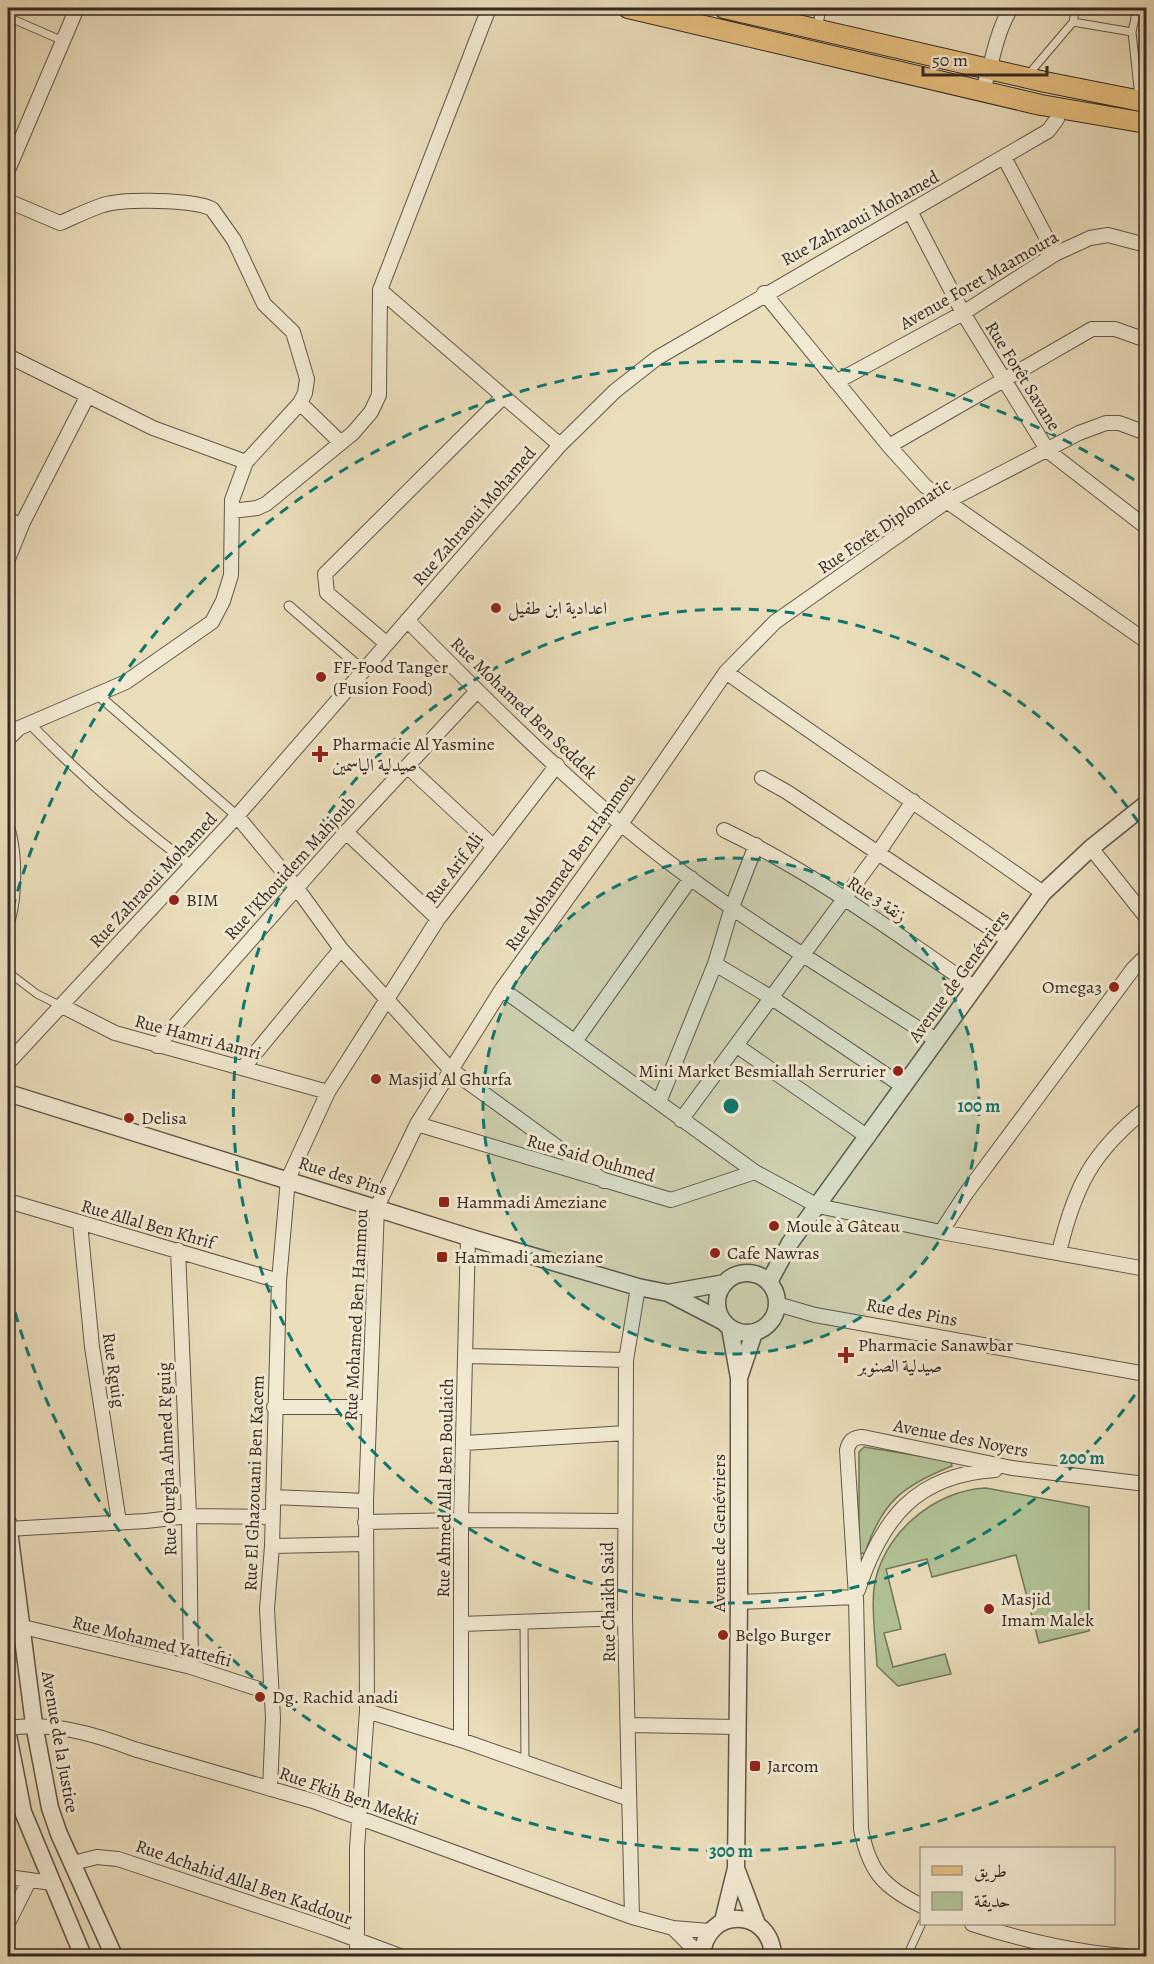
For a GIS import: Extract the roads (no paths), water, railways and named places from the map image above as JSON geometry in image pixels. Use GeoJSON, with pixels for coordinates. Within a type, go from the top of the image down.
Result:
{"type":"FeatureCollection","features":[{"type":"Feature","properties":{"kind":"main road"},"geometry":{"type":"LineString","coordinates":[[628,8],[982,92],[1146,123]]}},
{"type":"Feature","properties":{"kind":"main road"},"geometry":{"type":"LineString","coordinates":[[724,8],[780,14],[817,30],[1143,101]]}},
{"type":"Feature","properties":{"kind":"street"},"geometry":{"type":"LineString","coordinates":[[8,171],[77,8]]}},
{"type":"Feature","properties":{"kind":"street"},"geometry":{"type":"LineString","coordinates":[[232,511],[257,508],[266,504],[341,443],[371,412],[379,395],[380,290],[489,8]]}},
{"type":"Feature","properties":{"kind":"street"},"geometry":{"type":"LineString","coordinates":[[817,30],[821,8]]}},
{"type":"Feature","properties":{"kind":"street"},"geometry":{"type":"LineString","coordinates":[[982,92],[991,69],[999,27],[1011,8]]}},
{"type":"Feature","properties":{"kind":"street","name":"Rue Zahraoui Mohamed"},"geometry":{"type":"LineString","coordinates":[[8,1063],[237,816],[560,445],[615,391],[657,357],[764,293],[1005,159],[1048,131],[1057,119],[1059,107]]}},
{"type":"Feature","properties":{"kind":"street"},"geometry":{"type":"LineString","coordinates":[[1005,159],[1054,254]]}},
{"type":"Feature","properties":{"kind":"street"},"geometry":{"type":"LineString","coordinates":[[8,201],[60,223],[87,210],[126,201],[141,203],[167,201],[212,209],[234,240],[264,304],[293,333],[307,379],[300,403],[246,462],[232,500],[231,575],[223,601],[212,622],[126,682],[19,728],[8,739]]}},
{"type":"Feature","properties":{"kind":"street","name":"Rue Forêt Savane"},"geometry":{"type":"LineString","coordinates":[[910,210],[963,313],[1048,451],[1146,527]]}},
{"type":"Feature","properties":{"kind":"street","name":"Avenue Foret Maamoura"},"geometry":{"type":"LineString","coordinates":[[836,382],[963,313],[1054,254],[1090,238],[1108,235],[1146,245]]}},
{"type":"Feature","properties":{"kind":"street"},"geometry":{"type":"LineString","coordinates":[[380,290],[560,445]]}},
{"type":"Feature","properties":{"kind":"street"},"geometry":{"type":"LineString","coordinates":[[764,293],[888,446],[925,486],[1146,641]]}},
{"type":"Feature","properties":{"kind":"street"},"geometry":{"type":"LineString","coordinates":[[888,446],[1092,328],[1115,329],[1146,340]]}},
{"type":"Feature","properties":{"kind":"street"},"geometry":{"type":"LineString","coordinates":[[8,356],[153,428],[246,462]]}},
{"type":"Feature","properties":{"kind":"street"},"geometry":{"type":"LineString","coordinates":[[8,559],[23,522],[88,395]]}},
{"type":"Feature","properties":{"kind":"street"},"geometry":{"type":"LineString","coordinates":[[386,643],[327,593],[325,574],[503,397]]}},
{"type":"Feature","properties":{"kind":"street"},"geometry":{"type":"LineString","coordinates":[[300,403],[341,443]]}},
{"type":"Feature","properties":{"kind":"street","name":"Rue Forêt Diplomatic"},"geometry":{"type":"LineString","coordinates":[[726,672],[775,622],[946,502],[1079,433],[1106,423],[1119,423],[1146,433]]}},
{"type":"Feature","properties":{"kind":"street"},"geometry":{"type":"LineString","coordinates":[[289,606],[363,670]]}},
{"type":"Feature","properties":{"kind":"street","name":"Rue Mohamed Ben Seddek"},"geometry":{"type":"LineString","coordinates":[[407,620],[477,691],[621,824],[732,908],[936,1040]]}},
{"type":"Feature","properties":{"kind":"street"},"geometry":{"type":"LineString","coordinates":[[726,672],[803,729],[913,801],[1043,893]]}},
{"type":"Feature","properties":{"kind":"street","name":"Rue Mohamed Ben Hammou"},"geometry":{"type":"LineString","coordinates":[[357,1956],[357,1848],[361,1819],[367,1711],[365,1522],[376,1207],[417,1124],[502,989],[621,824],[726,672]]}},
{"type":"Feature","properties":{"kind":"street","name":"Rue l'Khouidem Mahjoub"},"geometry":{"type":"LineString","coordinates":[[157,1046],[345,832],[477,691]]}},
{"type":"Feature","properties":{"kind":"street"},"geometry":{"type":"LineString","coordinates":[[98,694],[237,816],[296,887],[341,949],[450,1069],[604,1181]]}},
{"type":"Feature","properties":{"kind":"street"},"geometry":{"type":"LineString","coordinates":[[30,723],[80,774],[152,837],[191,865]]}},
{"type":"Feature","properties":{"kind":"street","name":"Rue Arif Ali"},"geometry":{"type":"LineString","coordinates":[[328,1092],[438,919],[557,765]]}},
{"type":"Feature","properties":{"kind":"street"},"geometry":{"type":"LineString","coordinates":[[407,766],[493,846]]}},
{"type":"Feature","properties":{"kind":"street"},"geometry":{"type":"LineString","coordinates":[[762,778],[1008,940]]}},
{"type":"Feature","properties":{"kind":"street"},"geometry":{"type":"LineString","coordinates":[[681,1120],[878,853],[913,801]]}},
{"type":"Feature","properties":{"kind":"street","name":"Avenue de Genévriers"},"geometry":{"type":"LineString","coordinates":[[769,1282],[790,1243],[1043,893],[1090,848],[1146,804]]}},
{"type":"Feature","properties":{"kind":"street"},"geometry":{"type":"LineString","coordinates":[[8,830],[11,842],[9,910]]}},
{"type":"Feature","properties":{"kind":"street","name":"Rue 3 زنقة"},"geometry":{"type":"LineString","coordinates":[[724,830],[756,845],[845,898],[975,988]]}},
{"type":"Feature","properties":{"kind":"street"},"geometry":{"type":"LineString","coordinates":[[345,832],[438,919]]}},
{"type":"Feature","properties":{"kind":"street"},"geometry":{"type":"LineString","coordinates":[[659,1102],[715,964],[732,908],[756,845]]}},
{"type":"Feature","properties":{"kind":"street"},"geometry":{"type":"LineString","coordinates":[[1090,848],[1146,917]]}},
{"type":"Feature","properties":{"kind":"street"},"geometry":{"type":"LineString","coordinates":[[576,1040],[691,878]]}},
{"type":"Feature","properties":{"kind":"street"},"geometry":{"type":"LineString","coordinates":[[243,1068],[341,949]]}},
{"type":"Feature","properties":{"kind":"street"},"geometry":{"type":"LineString","coordinates":[[941,1232],[967,1192],[1119,988],[1146,956]]}},
{"type":"Feature","properties":{"kind":"street"},"geometry":{"type":"LineString","coordinates":[[715,964],[772,998],[904,1087]]}},
{"type":"Feature","properties":{"kind":"street"},"geometry":{"type":"LineString","coordinates":[[502,989],[576,1040],[681,1120],[755,1172],[818,1206],[941,1232],[1146,1269]]}},
{"type":"Feature","properties":{"kind":"street","name":"Rue Hamri Aamri"},"geometry":{"type":"LineString","coordinates":[[62,1006],[115,1032],[157,1046],[328,1092]]}},
{"type":"Feature","properties":{"kind":"street"},"geometry":{"type":"LineString","coordinates":[[737,1046],[868,1137]]}},
{"type":"Feature","properties":{"kind":"street","name":"Rue El Ghazouani Ben Kacem"},"geometry":{"type":"LineString","coordinates":[[270,1789],[273,1741],[267,1609],[272,1546],[279,1281],[288,1179],[328,1092]]}},
{"type":"Feature","properties":{"kind":"street","name":"Rue des Pins"},"geometry":{"type":"LineString","coordinates":[[8,1093],[468,1237],[638,1287],[668,1293],[727,1325]]}},
{"type":"Feature","properties":{"kind":"street"},"geometry":{"type":"LineString","coordinates":[[1059,1252],[1068,1214],[1085,1174],[1104,1146],[1146,1109]]}},
{"type":"Feature","properties":{"kind":"street","name":"Rue Said Ouhmed"},"geometry":{"type":"LineString","coordinates":[[417,1124],[671,1200],[755,1172]]}},
{"type":"Feature","properties":{"kind":"street","name":"Rue Allal Ben Khrif"},"geometry":{"type":"LineString","coordinates":[[8,1201],[279,1281]]}},
{"type":"Feature","properties":{"kind":"street","name":"Rue Rguig"},"geometry":{"type":"LineString","coordinates":[[80,1223],[92,1347],[119,1522]]}},
{"type":"Feature","properties":{"kind":"street","name":"Rue Ahmed Allal Ben Boulaich"},"geometry":{"type":"LineString","coordinates":[[461,1740],[461,1520],[468,1237]]}},
{"type":"Feature","properties":{"kind":"street","name":"Rue Ourgha Ahmed R'guig"},"geometry":{"type":"LineString","coordinates":[[177,1250],[189,1516],[191,1667]]}},
{"type":"Feature","properties":{"kind":"street"},"geometry":{"type":"LineString","coordinates":[[742,1274],[761,1277],[769,1282],[777,1304],[768,1325],[754,1333],[738,1332],[727,1325],[718,1306],[720,1290],[725,1283],[742,1274]]}},
{"type":"Feature","properties":{"kind":"street","name":"Rue des Pins"},"geometry":{"type":"LineString","coordinates":[[668,1293],[725,1283]]}},
{"type":"Feature","properties":{"kind":"street","name":"Rue Chaikh Said"},"geometry":{"type":"LineString","coordinates":[[632,1917],[628,1799],[630,1725],[625,1618],[626,1360],[638,1287]]}},
{"type":"Feature","properties":{"kind":"street","name":"Rue des Pins"},"geometry":{"type":"LineString","coordinates":[[777,1304],[815,1315],[1146,1374]]}},
{"type":"Feature","properties":{"kind":"street","name":"Avenue de Genévriers"},"geometry":{"type":"LineString","coordinates":[[701,1956],[705,1939],[717,1926],[736,1868],[739,1378],[727,1325]]}},
{"type":"Feature","properties":{"kind":"street","name":"Avenue de Genévriers"},"geometry":{"type":"LineString","coordinates":[[739,1378],[754,1333]]}},
{"type":"Feature","properties":{"kind":"street"},"geometry":{"type":"LineString","coordinates":[[465,1356],[626,1360]]}},
{"type":"Feature","properties":{"kind":"street"},"geometry":{"type":"LineString","coordinates":[[274,1407],[369,1407]]}},
{"type":"Feature","properties":{"kind":"street"},"geometry":{"type":"LineString","coordinates":[[464,1443],[626,1433]]}},
{"type":"Feature","properties":{"kind":"street","name":"Avenue des Noyers"},"geometry":{"type":"LineString","coordinates":[[856,1597],[847,1450],[852,1441],[863,1437],[1012,1468],[1146,1484]]}},
{"type":"Feature","properties":{"kind":"street"},"geometry":{"type":"LineString","coordinates":[[920,1905],[900,1895],[873,1869],[863,1840],[856,1597],[877,1542],[891,1519],[909,1503],[927,1489],[964,1472],[1012,1468]]}},
{"type":"Feature","properties":{"kind":"street"},"geometry":{"type":"LineString","coordinates":[[273,1497],[366,1501]]}},
{"type":"Feature","properties":{"kind":"street"},"geometry":{"type":"LineString","coordinates":[[8,1526],[119,1522],[189,1516],[272,1517]]}},
{"type":"Feature","properties":{"kind":"street"},"geometry":{"type":"LineString","coordinates":[[365,1522],[625,1521]]}},
{"type":"Feature","properties":{"kind":"street","name":"Avenue de la Justice"},"geometry":{"type":"LineString","coordinates":[[8,1526],[34,1725],[50,1808],[59,1834],[114,1956]]}},
{"type":"Feature","properties":{"kind":"street"},"geometry":{"type":"LineString","coordinates":[[272,1546],[365,1544]]}},
{"type":"Feature","properties":{"kind":"street"},"geometry":{"type":"LineString","coordinates":[[739,1602],[856,1597]]}},
{"type":"Feature","properties":{"kind":"street"},"geometry":{"type":"LineString","coordinates":[[461,1624],[625,1618]]}},
{"type":"Feature","properties":{"kind":"street","name":"Rue Mohamed Yattefti"},"geometry":{"type":"LineString","coordinates":[[22,1627],[191,1667],[272,1693]]}},
{"type":"Feature","properties":{"kind":"street"},"geometry":{"type":"LineString","coordinates":[[367,1711],[461,1740],[628,1799]]}},
{"type":"Feature","properties":{"kind":"street","name":"Rue Fkih Ben Mekki"},"geometry":{"type":"LineString","coordinates":[[8,1728],[34,1725],[81,1731],[361,1819],[632,1917],[673,1928],[717,1926]]}},
{"type":"Feature","properties":{"kind":"street"},"geometry":{"type":"LineString","coordinates":[[630,1725],[737,1726]]}},
{"type":"Feature","properties":{"kind":"street"},"geometry":{"type":"LineString","coordinates":[[8,1735],[23,1812],[83,1956]]}},
{"type":"Feature","properties":{"kind":"street","name":"Rue Achahid Allal Ben Kaddour"},"geometry":{"type":"LineString","coordinates":[[74,1863],[97,1857],[118,1859],[400,1956]]}},
{"type":"Feature","properties":{"kind":"street","name":"Avenue de Genévriers"},"geometry":{"type":"LineString","coordinates":[[736,1868],[757,1924],[770,1938],[774,1956]]}},
{"type":"Feature","properties":{"kind":"street"},"geometry":{"type":"LineString","coordinates":[[8,1877],[52,1883]]}},
{"type":"Feature","properties":{"kind":"street"},"geometry":{"type":"LineString","coordinates":[[8,1923],[29,1881]]}},
{"type":"Feature","properties":{"kind":"street"},"geometry":{"type":"LineString","coordinates":[[717,1926],[746,1919],[757,1924]]}},
{"type":"Feature","properties":{"kind":"street"},"geometry":{"type":"LineString","coordinates":[[979,1925],[1042,1944],[1126,1956]]}},
{"type":"Feature","properties":{"kind":"street","name":"Rue Fkih Ben Mekki"},"geometry":{"type":"LineString","coordinates":[[673,1928],[701,1956]]}},
{"type":"Feature","properties":{"kind":"lane"},"geometry":{"type":"LineString","coordinates":[[1026,77],[1073,22],[1076,8]]}},
{"type":"Feature","properties":{"kind":"lane"},"geometry":{"type":"LineString","coordinates":[[1137,8],[1132,32],[1143,101]]}},
{"type":"Feature","properties":{"kind":"lane"},"geometry":{"type":"LineString","coordinates":[[8,17],[64,41]]}},
{"type":"Feature","properties":{"kind":"lane"},"geometry":{"type":"LineString","coordinates":[[1073,22],[1132,32]]}},
{"type":"Feature","properties":{"kind":"lane"},"geometry":{"type":"LineString","coordinates":[[8,516],[23,522]]}},
{"type":"Feature","properties":{"kind":"lane"},"geometry":{"type":"LineString","coordinates":[[8,972],[37,994],[62,1006]]}},
{"type":"Feature","properties":{"kind":"lane"},"geometry":{"type":"LineString","coordinates":[[524,1622],[525,1763]]}},
{"type":"Feature","properties":{"kind":"lane"},"geometry":{"type":"LineString","coordinates":[[907,1956],[920,1925]]}},
{"type":"Feature","properties":{"kind":"place","name":"اعدادية ابن طفيل"},"geometry":{"type":"Point","coordinates":[496,608]}},
{"type":"Feature","properties":{"kind":"place","name":"FF-Food Tanger (Fusion Food)"},"geometry":{"type":"Point","coordinates":[321,677]}},
{"type":"Feature","properties":{"kind":"place","name":"Pharmacie Al Yasmine صيدلية الياسمين"},"geometry":{"type":"Point","coordinates":[320,754]}},
{"type":"Feature","properties":{"kind":"place","name":"BIM"},"geometry":{"type":"Point","coordinates":[174,900]}},
{"type":"Feature","properties":{"kind":"place","name":"Omega3"},"geometry":{"type":"Point","coordinates":[1114,987]}},
{"type":"Feature","properties":{"kind":"place","name":"Mini Market Besmiallah Serrurier"},"geometry":{"type":"Point","coordinates":[898,1071]}},
{"type":"Feature","properties":{"kind":"place","name":"Masjid Al Ghurfa"},"geometry":{"type":"Point","coordinates":[376,1079]}},
{"type":"Feature","properties":{"kind":"place","name":"Delisa"},"geometry":{"type":"Point","coordinates":[129,1118]}},
{"type":"Feature","properties":{"kind":"place","name":"Hammadi Ameziane"},"geometry":{"type":"Point","coordinates":[444,1202]}},
{"type":"Feature","properties":{"kind":"place","name":"Moule à Gâteau"},"geometry":{"type":"Point","coordinates":[774,1226]}},
{"type":"Feature","properties":{"kind":"place","name":"Cafe Nawras"},"geometry":{"type":"Point","coordinates":[715,1253]}},
{"type":"Feature","properties":{"kind":"place","name":"Hammadi ameziane"},"geometry":{"type":"Point","coordinates":[442,1257]}},
{"type":"Feature","properties":{"kind":"place","name":"Pharmacie Sanawbar صيدلية الصنوبر"},"geometry":{"type":"Point","coordinates":[846,1355]}},
{"type":"Feature","properties":{"kind":"place","name":"Masjid Imam Malek"},"geometry":{"type":"Point","coordinates":[989,1609]}},
{"type":"Feature","properties":{"kind":"place","name":"Belgo Burger"},"geometry":{"type":"Point","coordinates":[723,1635]}},
{"type":"Feature","properties":{"kind":"place","name":"Dg. Rachid anadi"},"geometry":{"type":"Point","coordinates":[260,1697]}},
{"type":"Feature","properties":{"kind":"place","name":"Jarcom"},"geometry":{"type":"Point","coordinates":[755,1766]}}]}
